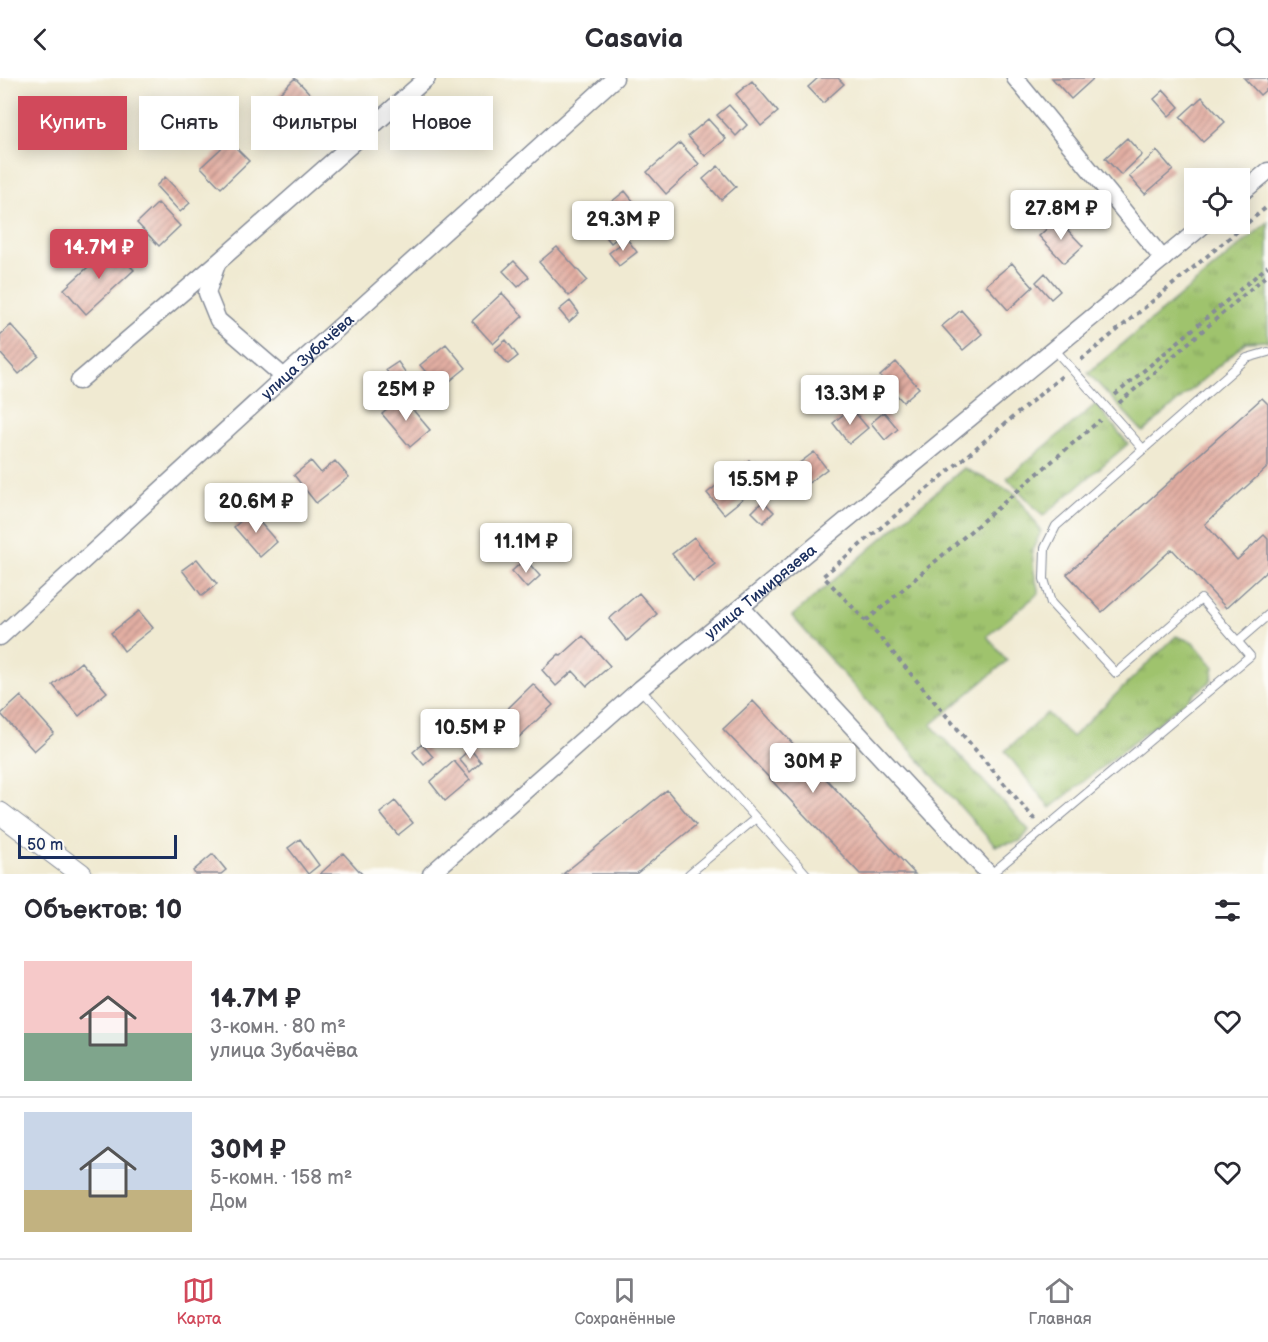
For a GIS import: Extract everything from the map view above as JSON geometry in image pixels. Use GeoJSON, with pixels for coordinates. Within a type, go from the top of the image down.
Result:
{"type":"FeatureCollection","features":[{"type":"Feature","properties":{"kind":"street"},"geometry":{"type":"LineString","coordinates":[[79,381],[427,78]]}},
{"type":"Feature","properties":{"kind":"street","name":"улица Зубачёва"},"geometry":{"type":"LineString","coordinates":[[0,637],[615,78]]}},
{"type":"Feature","properties":{"kind":"street"},"geometry":{"type":"LineString","coordinates":[[1015,78],[1163,259]]}},
{"type":"Feature","properties":{"kind":"street"},"geometry":{"type":"LineString","coordinates":[[1250,186],[1268,171]]}},
{"type":"Feature","properties":{"kind":"street","name":"улица Тимирязева"},"geometry":{"type":"LineString","coordinates":[[431,874],[640,689],[1193,234]]}},
{"type":"Feature","properties":{"kind":"street"},"geometry":{"type":"LineString","coordinates":[[217,263],[207,293],[218,320],[284,377]]}},
{"type":"Feature","properties":{"kind":"street"},"geometry":{"type":"LineString","coordinates":[[741,607],[990,874]]}},
{"type":"Feature","properties":{"kind":"street"},"geometry":{"type":"LineString","coordinates":[[0,813],[80,874]]}},
{"type":"Feature","properties":{"kind":"lane"},"geometry":{"type":"LineString","coordinates":[[1054,349],[1143,449]]}},
{"type":"Feature","properties":{"kind":"lane"},"geometry":{"type":"LineString","coordinates":[[990,874],[1251,656],[1201,599],[1116,673],[1052,603],[1044,579],[1046,548],[1056,526],[1247,358],[1268,352]]}},
{"type":"Feature","properties":{"kind":"lane"},"geometry":{"type":"LineString","coordinates":[[1238,641],[1268,615]]}},
{"type":"Feature","properties":{"kind":"lane"},"geometry":{"type":"LineString","coordinates":[[640,689],[806,874]]}},
{"type":"Feature","properties":{"kind":"lane"},"geometry":{"type":"LineString","coordinates":[[689,874],[756,818]]}},
{"type":"Feature","properties":{"kind":"path"},"geometry":{"type":"LineString","coordinates":[[1043,829],[866,621],[823,576],[1268,206]]}},
{"type":"Feature","properties":{"kind":"path"},"geometry":{"type":"LineString","coordinates":[[866,621],[1268,267]]}},
{"type":"Feature","properties":{"kind":"path"},"geometry":{"type":"LineString","coordinates":[[1107,408],[1268,274]]}},
{"type":"Feature","properties":{"kind":"green space"},"geometry":{"type":"Polygon","coordinates":[[[1268,222],[1268,341],[1246,342],[1143,432],[1088,373],[1268,222]]]}},
{"type":"Feature","properties":{"kind":"green space"},"geometry":{"type":"Polygon","coordinates":[[[1096,404],[1128,444],[1043,516],[1007,478],[1096,404]]]}},
{"type":"Feature","properties":{"kind":"green space"},"geometry":{"type":"Polygon","coordinates":[[[964,468],[1016,494],[1041,531],[1032,551],[1039,593],[987,636],[1007,661],[931,725],[1029,830],[1021,841],[995,846],[792,616],[964,468]]]}},
{"type":"Feature","properties":{"kind":"green space"},"geometry":{"type":"Polygon","coordinates":[[[1176,636],[1193,642],[1214,667],[1211,681],[1050,808],[1005,751],[1047,713],[1072,737],[1176,636]]]}},
{"type":"Feature","properties":{"kind":"building"},"geometry":{"type":"Polygon","coordinates":[[[295,78],[312,96],[277,96],[295,78]]]}},
{"type":"Feature","properties":{"kind":"building"},"geometry":{"type":"Polygon","coordinates":[[[818,78],[838,78],[844,84],[823,103],[808,87],[818,78]]]}},
{"type":"Feature","properties":{"kind":"building"},"geometry":{"type":"Polygon","coordinates":[[[1052,78],[1094,78],[1071,99],[1052,78]]]}},
{"type":"Feature","properties":{"kind":"building"},"geometry":{"type":"Polygon","coordinates":[[[1244,78],[1268,78],[1268,88],[1260,95],[1244,78]]]}},
{"type":"Feature","properties":{"kind":"building"},"geometry":{"type":"Polygon","coordinates":[[[752,81],[778,112],[761,126],[736,94],[752,81]]]}},
{"type":"Feature","properties":{"kind":"building"},"geometry":{"type":"Polygon","coordinates":[[[1164,90],[1179,107],[1169,116],[1154,99],[1164,90]]]}},
{"type":"Feature","properties":{"kind":"building"},"geometry":{"type":"Polygon","coordinates":[[[1202,97],[1225,122],[1203,142],[1180,117],[1202,97]]]}},
{"type":"Feature","properties":{"kind":"building"},"geometry":{"type":"Polygon","coordinates":[[[729,105],[747,125],[736,136],[717,115],[729,105]]]}},
{"type":"Feature","properties":{"kind":"building"},"geometry":{"type":"Polygon","coordinates":[[[708,119],[726,139],[705,156],[688,136],[708,119]]]}},
{"type":"Feature","properties":{"kind":"building"},"geometry":{"type":"Polygon","coordinates":[[[1127,138],[1142,155],[1121,175],[1105,158],[1127,138]]]}},
{"type":"Feature","properties":{"kind":"building"},"geometry":{"type":"Polygon","coordinates":[[[680,143],[699,164],[666,194],[647,172],[680,143]]]}},
{"type":"Feature","properties":{"kind":"building"},"geometry":{"type":"Polygon","coordinates":[[[219,150],[238,150],[249,161],[221,188],[201,167],[219,150]]]}},
{"type":"Feature","properties":{"kind":"building"},"geometry":{"type":"Polygon","coordinates":[[[1157,151],[1173,170],[1145,194],[1129,176],[1157,151]]]}},
{"type":"Feature","properties":{"kind":"building"},"geometry":{"type":"Polygon","coordinates":[[[718,166],[736,187],[721,200],[703,179],[718,166]]]}},
{"type":"Feature","properties":{"kind":"building"},"geometry":{"type":"Polygon","coordinates":[[[165,177],[190,203],[180,212],[156,186],[165,177]]]}},
{"type":"Feature","properties":{"kind":"building"},"geometry":{"type":"Polygon","coordinates":[[[625,191],[645,216],[611,243],[591,218],[625,191]]]}},
{"type":"Feature","properties":{"kind":"building"},"geometry":{"type":"Polygon","coordinates":[[[158,203],[180,226],[159,246],[137,223],[158,203]]]}},
{"type":"Feature","properties":{"kind":"building"},"geometry":{"type":"Polygon","coordinates":[[[1057,219],[1083,246],[1064,263],[1039,236],[1057,219]]]}},
{"type":"Feature","properties":{"kind":"building"},"geometry":{"type":"Polygon","coordinates":[[[627,239],[637,252],[619,266],[609,253],[627,239]]]}},
{"type":"Feature","properties":{"kind":"building"},"geometry":{"type":"Polygon","coordinates":[[[111,246],[134,270],[86,314],[64,289],[111,246]]]}},
{"type":"Feature","properties":{"kind":"building"},"geometry":{"type":"Polygon","coordinates":[[[557,247],[587,280],[569,296],[539,262],[557,247]]]}},
{"type":"Feature","properties":{"kind":"building"},"geometry":{"type":"Polygon","coordinates":[[[514,261],[529,277],[518,287],[503,271],[514,261]]]}},
{"type":"Feature","properties":{"kind":"building"},"geometry":{"type":"Polygon","coordinates":[[[1012,263],[1033,287],[1008,310],[986,285],[1012,263]]]}},
{"type":"Feature","properties":{"kind":"building"},"geometry":{"type":"Polygon","coordinates":[[[1045,273],[1060,291],[1051,299],[1036,282],[1045,273]]]}},
{"type":"Feature","properties":{"kind":"building"},"geometry":{"type":"Polygon","coordinates":[[[502,293],[523,316],[493,344],[472,321],[502,293]]]}},
{"type":"Feature","properties":{"kind":"building"},"geometry":{"type":"Polygon","coordinates":[[[570,301],[579,313],[569,322],[559,310],[570,301]]]}},
{"type":"Feature","properties":{"kind":"building"},"geometry":{"type":"Polygon","coordinates":[[[961,310],[982,334],[963,350],[942,326],[961,310]]]}},
{"type":"Feature","properties":{"kind":"building"},"geometry":{"type":"Polygon","coordinates":[[[11,325],[39,356],[19,374],[0,353],[0,335],[11,325]]]}},
{"type":"Feature","properties":{"kind":"building"},"geometry":{"type":"Polygon","coordinates":[[[506,340],[518,356],[508,364],[495,349],[506,340]]]}},
{"type":"Feature","properties":{"kind":"building"},"geometry":{"type":"Polygon","coordinates":[[[446,344],[466,368],[440,389],[420,365],[446,344]]]}},
{"type":"Feature","properties":{"kind":"building"},"geometry":{"type":"Polygon","coordinates":[[[398,362],[411,380],[399,389],[386,370],[398,362]]]}},
{"type":"Feature","properties":{"kind":"building"},"geometry":{"type":"Polygon","coordinates":[[[896,362],[919,388],[903,402],[880,376],[896,362]]]}},
{"type":"Feature","properties":{"kind":"building"},"geometry":{"type":"Polygon","coordinates":[[[402,397],[430,430],[410,447],[382,414],[402,397]]]}},
{"type":"Feature","properties":{"kind":"building"},"geometry":{"type":"Polygon","coordinates":[[[1262,398],[1268,404],[1268,467],[1205,524],[1237,560],[1264,535],[1268,539],[1268,570],[1226,608],[1172,549],[1102,612],[1067,574],[1262,398]]]}},
{"type":"Feature","properties":{"kind":"building"},"geometry":{"type":"Polygon","coordinates":[[[851,408],[868,428],[849,444],[833,423],[851,408]]]}},
{"type":"Feature","properties":{"kind":"building"},"geometry":{"type":"Polygon","coordinates":[[[884,412],[898,429],[885,440],[871,423],[884,412]]]}},
{"type":"Feature","properties":{"kind":"building"},"geometry":{"type":"Polygon","coordinates":[[[814,452],[827,469],[798,491],[785,474],[814,452]]]}},
{"type":"Feature","properties":{"kind":"building"},"geometry":{"type":"Polygon","coordinates":[[[749,460],[766,480],[724,514],[707,493],[749,460]]]}},
{"type":"Feature","properties":{"kind":"building"},"geometry":{"type":"Polygon","coordinates":[[[311,461],[321,473],[335,461],[349,477],[316,503],[294,475],[311,461]]]}},
{"type":"Feature","properties":{"kind":"building"},"geometry":{"type":"Polygon","coordinates":[[[763,501],[774,512],[763,523],[752,512],[763,501]]]}},
{"type":"Feature","properties":{"kind":"building"},"geometry":{"type":"Polygon","coordinates":[[[251,512],[277,542],[260,557],[234,527],[251,512]]]}},
{"type":"Feature","properties":{"kind":"building"},"geometry":{"type":"Polygon","coordinates":[[[694,537],[715,564],[693,581],[672,554],[694,537]]]}},
{"type":"Feature","properties":{"kind":"building"},"geometry":{"type":"Polygon","coordinates":[[[197,559],[217,584],[202,596],[182,570],[197,559]]]}},
{"type":"Feature","properties":{"kind":"building"},"geometry":{"type":"Polygon","coordinates":[[[525,559],[540,576],[527,588],[512,571],[525,559]]]}},
{"type":"Feature","properties":{"kind":"building"},"geometry":{"type":"Polygon","coordinates":[[[639,593],[657,614],[627,641],[609,619],[639,593]]]}},
{"type":"Feature","properties":{"kind":"building"},"geometry":{"type":"Polygon","coordinates":[[[139,611],[153,628],[124,651],[111,633],[139,611]]]}},
{"type":"Feature","properties":{"kind":"building"},"geometry":{"type":"Polygon","coordinates":[[[583,636],[610,666],[587,686],[573,671],[556,686],[542,670],[583,636]]]}},
{"type":"Feature","properties":{"kind":"building"},"geometry":{"type":"Polygon","coordinates":[[[81,662],[107,692],[79,716],[53,685],[81,662]]]}},
{"type":"Feature","properties":{"kind":"building"},"geometry":{"type":"Polygon","coordinates":[[[533,684],[553,705],[516,740],[496,720],[533,684]]]}},
{"type":"Feature","properties":{"kind":"building"},"geometry":{"type":"Polygon","coordinates":[[[21,696],[54,733],[34,751],[1,714],[21,696]]]}},
{"type":"Feature","properties":{"kind":"building"},"geometry":{"type":"Polygon","coordinates":[[[753,701],[915,874],[860,874],[723,729],[753,701]]]}},
{"type":"Feature","properties":{"kind":"building"},"geometry":{"type":"Polygon","coordinates":[[[422,744],[433,757],[424,765],[413,752],[422,744]]]}},
{"type":"Feature","properties":{"kind":"building"},"geometry":{"type":"Polygon","coordinates":[[[470,749],[481,762],[470,772],[459,759],[470,749]]]}},
{"type":"Feature","properties":{"kind":"building"},"geometry":{"type":"Polygon","coordinates":[[[454,761],[470,780],[445,801],[430,782],[454,761]]]}},
{"type":"Feature","properties":{"kind":"building"},"geometry":{"type":"Polygon","coordinates":[[[667,790],[696,825],[636,874],[563,874],[667,790]]]}},
{"type":"Feature","properties":{"kind":"building"},"geometry":{"type":"Polygon","coordinates":[[[395,801],[413,823],[398,835],[380,813],[395,801]]]}},
{"type":"Feature","properties":{"kind":"building"},"geometry":{"type":"Polygon","coordinates":[[[300,839],[319,865],[308,874],[288,848],[300,839]]]}},
{"type":"Feature","properties":{"kind":"building"},"geometry":{"type":"Polygon","coordinates":[[[343,853],[362,874],[320,874],[343,853]]]}},
{"type":"Feature","properties":{"kind":"building"},"geometry":{"type":"Polygon","coordinates":[[[213,854],[226,870],[221,874],[195,874],[193,871],[213,854]]]}}]}
